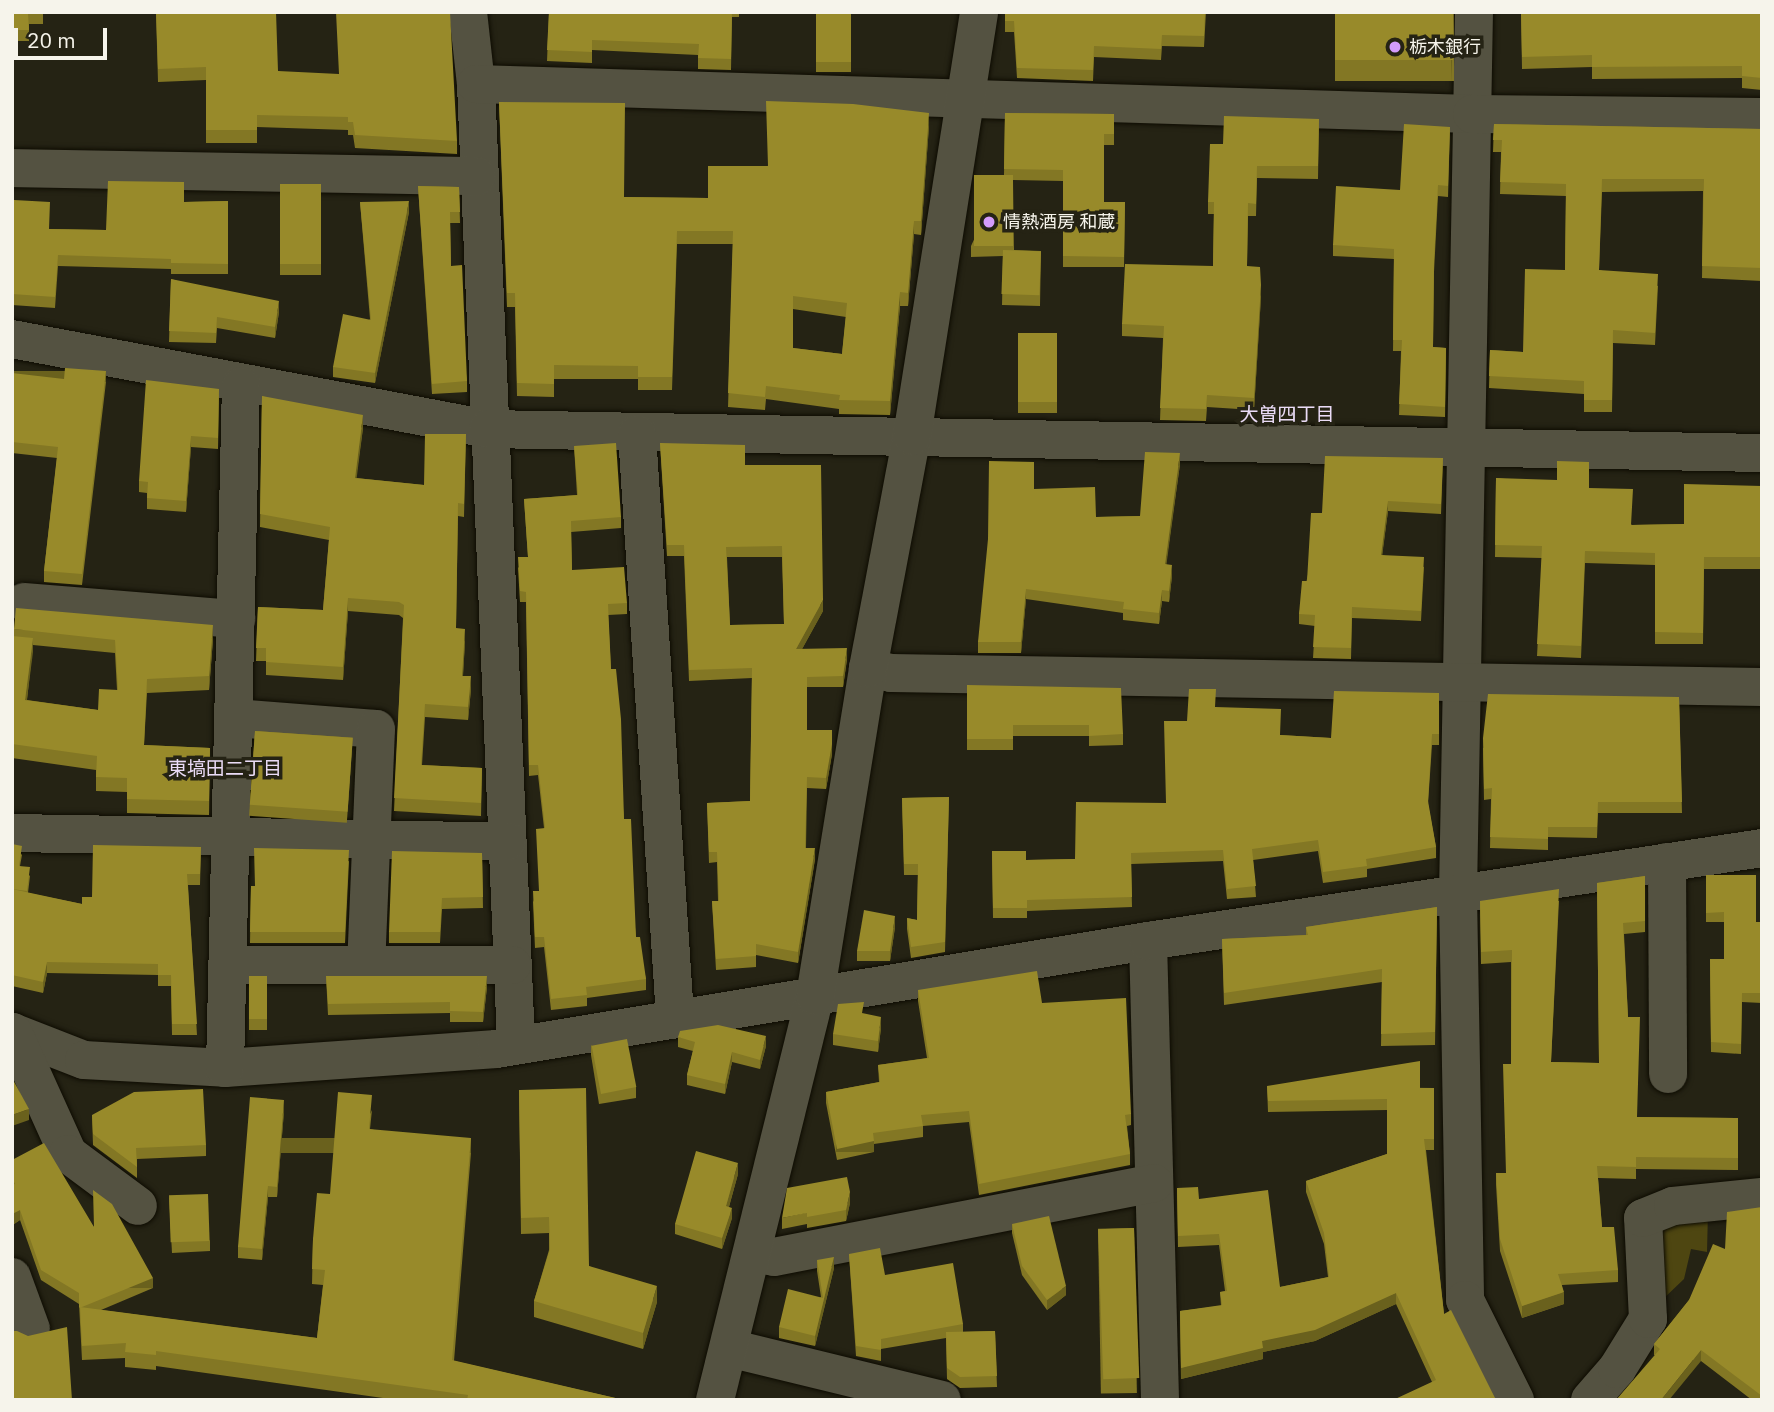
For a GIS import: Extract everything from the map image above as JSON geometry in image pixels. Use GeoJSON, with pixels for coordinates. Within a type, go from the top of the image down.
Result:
{"type":"FeatureCollection","features":[{"type":"Feature","properties":{"kind":"street"},"geometry":{"type":"LineString","coordinates":[[468,12],[476,84],[477,176],[516,1043]]}},
{"type":"Feature","properties":{"kind":"street"},"geometry":{"type":"LineString","coordinates":[[715,1400],[754,1253],[815,996],[868,668],[912,436],[979,12]]}},
{"type":"Feature","properties":{"kind":"street"},"geometry":{"type":"LineString","coordinates":[[1474,12],[1458,894],[1465,1300],[1515,1400]]}},
{"type":"Feature","properties":{"kind":"street"},"geometry":{"type":"LineString","coordinates":[[476,84],[965,96],[1472,114],[1762,117]]}},
{"type":"Feature","properties":{"kind":"street"},"geometry":{"type":"LineString","coordinates":[[12,168],[477,176]]}},
{"type":"Feature","properties":{"kind":"street"},"geometry":{"type":"LineString","coordinates":[[12,339],[241,386],[488,429],[637,434],[912,436],[1762,453]]}},
{"type":"Feature","properties":{"kind":"street"},"geometry":{"type":"LineString","coordinates":[[225,1068],[241,386]]}},
{"type":"Feature","properties":{"kind":"street"},"geometry":{"type":"LineString","coordinates":[[637,434],[675,1017]]}},
{"type":"Feature","properties":{"kind":"street"},"geometry":{"type":"LineString","coordinates":[[24,602],[236,619]]}},
{"type":"Feature","properties":{"kind":"street"},"geometry":{"type":"LineString","coordinates":[[868,668],[891,673],[1762,687]]}},
{"type":"Feature","properties":{"kind":"street"},"geometry":{"type":"LineString","coordinates":[[234,718],[376,729],[366,965]]}},
{"type":"Feature","properties":{"kind":"street"},"geometry":{"type":"LineString","coordinates":[[12,833],[507,842]]}},
{"type":"Feature","properties":{"kind":"street"},"geometry":{"type":"LineString","coordinates":[[13,1032],[84,1060],[225,1068],[496,1049],[516,1043],[1148,941],[1762,848]]}},
{"type":"Feature","properties":{"kind":"street"},"geometry":{"type":"LineString","coordinates":[[1667,862],[1668,1074]]}},
{"type":"Feature","properties":{"kind":"street"},"geometry":{"type":"LineString","coordinates":[[1148,941],[1160,1400]]}},
{"type":"Feature","properties":{"kind":"street"},"geometry":{"type":"LineString","coordinates":[[228,965],[512,965]]}},
{"type":"Feature","properties":{"kind":"street"},"geometry":{"type":"LineString","coordinates":[[13,1032],[68,1154],[138,1206]]}},
{"type":"Feature","properties":{"kind":"street"},"geometry":{"type":"LineString","coordinates":[[754,1253],[774,1257],[1154,1183]]}},
{"type":"Feature","properties":{"kind":"street"},"geometry":{"type":"LineString","coordinates":[[1590,1400],[1617,1369],[1648,1319],[1643,1217],[1673,1206],[1762,1197]]}},
{"type":"Feature","properties":{"kind":"street"},"geometry":{"type":"LineString","coordinates":[[12,1277],[31,1329]]}},
{"type":"Feature","properties":{"kind":"street"},"geometry":{"type":"LineString","coordinates":[[729,1348],[942,1400]]}},
{"type":"Feature","properties":{"kind":"shaded area"},"geometry":{"type":"Polygon","coordinates":[[[1708,1212],[1707,1252],[1691,1249],[1684,1279],[1661,1301],[1661,1224],[1708,1212]]]}},
{"type":"Feature","properties":{"kind":"building"},"geometry":{"type":"Polygon","coordinates":[[[12,12],[43,13],[28,13],[29,30],[12,30],[12,12]]]}},
{"type":"Feature","properties":{"kind":"building"},"geometry":{"type":"Polygon","coordinates":[[[156,12],[276,12],[278,71],[339,74],[336,12],[450,12],[457,141],[355,135],[353,122],[348,122],[348,117],[257,115],[257,130],[206,130],[206,67],[158,69],[156,12]]]}},
{"type":"Feature","properties":{"kind":"building"},"geometry":{"type":"Polygon","coordinates":[[[549,12],[732,12],[731,59],[698,58],[699,44],[592,40],[592,52],[547,50],[549,12]]]}},
{"type":"Feature","properties":{"kind":"building"},"geometry":{"type":"Polygon","coordinates":[[[816,12],[851,12],[851,62],[816,62],[816,12]]]}},
{"type":"Feature","properties":{"kind":"building"},"geometry":{"type":"Polygon","coordinates":[[[1005,12],[1205,12],[1204,36],[1162,35],[1161,49],[1094,46],[1093,70],[1017,68],[1014,21],[1005,21],[1005,12]]]}},
{"type":"Feature","properties":{"kind":"building","name":"栃木銀行"},"geometry":{"type":"Polygon","coordinates":[[[1335,12],[1453,12],[1453,60],[1335,60],[1335,12]]]}},
{"type":"Feature","properties":{"kind":"building"},"geometry":{"type":"Polygon","coordinates":[[[1521,12],[1762,12],[1762,78],[1742,76],[1742,66],[1592,67],[1592,55],[1522,57],[1521,12]]]}},
{"type":"Feature","properties":{"kind":"building"},"geometry":{"type":"Polygon","coordinates":[[[766,101],[853,104],[929,113],[921,221],[914,221],[908,293],[900,292],[890,401],[839,400],[840,395],[766,386],[765,397],[728,393],[733,231],[677,231],[672,377],[638,377],[638,366],[554,365],[554,384],[517,383],[515,293],[507,293],[499,102],[625,103],[624,197],[708,198],[708,166],[768,166],[766,101]],[[793,296],[793,348],[842,354],[847,303],[793,296]]]}},
{"type":"Feature","properties":{"kind":"building"},"geometry":{"type":"Polygon","coordinates":[[[1005,113],[1114,114],[1114,134],[1104,134],[1104,202],[1125,202],[1124,257],[1063,256],[1063,170],[1004,169],[1005,113]]]}},
{"type":"Feature","properties":{"kind":"building"},"geometry":{"type":"Polygon","coordinates":[[[1224,116],[1319,119],[1318,166],[1257,166],[1256,204],[1248,203],[1247,266],[1260,267],[1261,285],[1254,398],[1207,395],[1206,409],[1160,408],[1164,326],[1122,324],[1125,264],[1213,266],[1214,202],[1208,202],[1210,144],[1223,144],[1224,116]]]}},
{"type":"Feature","properties":{"kind":"building"},"geometry":{"type":"Polygon","coordinates":[[[1404,124],[1450,127],[1448,186],[1438,185],[1434,261],[1433,347],[1446,348],[1445,407],[1399,404],[1402,340],[1393,340],[1394,249],[1333,245],[1336,186],[1400,190],[1404,124]]]}},
{"type":"Feature","properties":{"kind":"building"},"geometry":{"type":"Polygon","coordinates":[[[1494,124],[1762,129],[1762,268],[1702,266],[1704,179],[1602,179],[1599,270],[1658,274],[1655,333],[1613,330],[1612,400],[1584,400],[1584,381],[1489,376],[1490,350],[1523,352],[1525,269],[1565,270],[1566,184],[1500,182],[1502,140],[1493,140],[1494,124]]]}},
{"type":"Feature","properties":{"kind":"building"},"geometry":{"type":"Polygon","coordinates":[[[974,175],[1013,175],[1013,246],[974,246],[974,175]]]}},
{"type":"Feature","properties":{"kind":"building"},"geometry":{"type":"Polygon","coordinates":[[[108,181],[184,182],[184,202],[228,201],[228,264],[58,255],[55,297],[12,294],[14,200],[50,202],[49,229],[106,230],[108,181]]]}},
{"type":"Feature","properties":{"kind":"building"},"geometry":{"type":"Polygon","coordinates":[[[280,184],[321,184],[321,264],[280,264],[280,184]]]}},
{"type":"Feature","properties":{"kind":"building"},"geometry":{"type":"Polygon","coordinates":[[[418,186],[459,187],[460,212],[450,212],[451,266],[462,265],[467,381],[432,384],[418,186]]]}},
{"type":"Feature","properties":{"kind":"building"},"geometry":{"type":"Polygon","coordinates":[[[409,201],[375,373],[333,367],[343,314],[371,320],[360,202],[409,201]]]}},
{"type":"Feature","properties":{"kind":"building"},"geometry":{"type":"Polygon","coordinates":[[[1003,250],[1041,251],[1039,295],[1001,294],[1003,250]]]}},
{"type":"Feature","properties":{"kind":"building"},"geometry":{"type":"Polygon","coordinates":[[[171,279],[279,301],[275,327],[217,317],[216,333],[169,331],[171,279]]]}},
{"type":"Feature","properties":{"kind":"building"},"geometry":{"type":"Polygon","coordinates":[[[1018,333],[1057,333],[1057,402],[1018,402],[1018,333]]]}},
{"type":"Feature","properties":{"kind":"building"},"geometry":{"type":"Polygon","coordinates":[[[65,368],[106,371],[82,574],[44,571],[58,447],[12,442],[12,373],[64,379],[65,368]]]}},
{"type":"Feature","properties":{"kind":"building"},"geometry":{"type":"Polygon","coordinates":[[[146,380],[219,389],[218,438],[191,436],[186,501],[147,498],[148,482],[139,481],[146,380]]]}},
{"type":"Feature","properties":{"kind":"building"},"geometry":{"type":"Polygon","coordinates":[[[262,396],[363,415],[355,478],[424,485],[425,434],[466,434],[464,504],[458,503],[456,628],[465,629],[462,676],[471,676],[468,707],[425,704],[421,765],[482,768],[481,803],[394,798],[404,605],[399,602],[348,598],[343,667],[266,662],[266,648],[256,648],[258,607],[323,610],[330,527],[260,514],[262,396]]]}},
{"type":"Feature","properties":{"kind":"building"},"geometry":{"type":"Polygon","coordinates":[[[616,443],[621,517],[571,521],[572,570],[624,567],[627,603],[608,604],[611,669],[616,669],[621,719],[624,819],[631,819],[636,937],[640,937],[646,979],[586,987],[587,995],[551,999],[544,937],[535,937],[533,891],[539,891],[536,829],[545,828],[538,765],[529,765],[526,592],[520,591],[518,557],[528,557],[524,499],[578,495],[574,446],[616,443]]]}},
{"type":"Feature","properties":{"kind":"building"},"geometry":{"type":"Polygon","coordinates":[[[660,443],[745,445],[745,465],[821,465],[823,600],[796,649],[847,648],[843,676],[807,677],[807,730],[832,730],[832,744],[826,778],[807,777],[805,848],[815,848],[798,952],[756,944],[756,956],[716,959],[712,901],[719,901],[717,852],[709,852],[707,803],[750,801],[752,668],[689,670],[684,545],[667,545],[660,443]],[[782,546],[726,547],[730,625],[784,624],[782,546]]]}},
{"type":"Feature","properties":{"kind":"building"},"geometry":{"type":"Polygon","coordinates":[[[1145,452],[1180,453],[1165,564],[1172,565],[1169,591],[1162,590],[1159,613],[1123,609],[1124,602],[1026,589],[1021,642],[978,642],[988,539],[989,461],[1034,462],[1034,489],[1095,487],[1096,517],[1140,516],[1145,452]]]}},
{"type":"Feature","properties":{"kind":"building"},"geometry":{"type":"Polygon","coordinates":[[[1325,456],[1443,458],[1441,504],[1388,501],[1381,555],[1424,557],[1421,611],[1352,607],[1351,648],[1313,647],[1315,615],[1299,614],[1302,581],[1307,581],[1311,513],[1322,513],[1325,456]]]}},
{"type":"Feature","properties":{"kind":"building"},"geometry":{"type":"Polygon","coordinates":[[[1557,461],[1589,462],[1589,488],[1633,489],[1631,525],[1684,524],[1684,484],[1762,486],[1762,557],[1704,557],[1703,633],[1655,632],[1655,553],[1585,551],[1581,646],[1537,644],[1542,546],[1495,545],[1496,478],[1557,480],[1557,461]]]}},
{"type":"Feature","properties":{"kind":"building"},"geometry":{"type":"Polygon","coordinates":[[[16,608],[213,625],[209,676],[147,679],[144,745],[210,748],[209,801],[127,799],[127,778],[96,777],[97,756],[12,744],[12,636],[33,638],[25,700],[98,710],[99,689],[118,690],[115,640],[14,629],[16,608]]]}},
{"type":"Feature","properties":{"kind":"building"},"geometry":{"type":"Polygon","coordinates":[[[967,685],[1121,688],[1123,734],[1089,736],[1089,725],[1013,725],[1013,739],[967,739],[967,685]]]}},
{"type":"Feature","properties":{"kind":"building"},"geometry":{"type":"Polygon","coordinates":[[[1189,689],[1216,689],[1215,707],[1281,709],[1280,735],[1331,738],[1334,691],[1439,693],[1439,734],[1432,734],[1428,801],[1436,847],[1366,859],[1367,866],[1323,872],[1318,840],[1252,849],[1256,886],[1227,889],[1223,850],[1131,853],[1132,897],[1027,900],[1027,908],[993,908],[992,851],[1026,851],[1026,860],[1075,859],[1076,802],[1166,803],[1164,721],[1187,721],[1189,689]]]}},
{"type":"Feature","properties":{"kind":"building"},"geometry":{"type":"Polygon","coordinates":[[[1488,694],[1679,697],[1682,802],[1598,802],[1597,827],[1548,827],[1548,839],[1490,837],[1492,788],[1484,789],[1483,738],[1488,694]]]}},
{"type":"Feature","properties":{"kind":"building"},"geometry":{"type":"Polygon","coordinates":[[[255,731],[353,738],[348,812],[250,805],[255,731]]]}},
{"type":"Feature","properties":{"kind":"building"},"geometry":{"type":"Polygon","coordinates":[[[949,797],[945,942],[911,947],[907,918],[917,920],[918,864],[904,864],[902,798],[949,797]]]}},
{"type":"Feature","properties":{"kind":"building"},"geometry":{"type":"Polygon","coordinates":[[[12,844],[22,846],[19,866],[30,867],[27,891],[12,889],[12,844]]]}},
{"type":"Feature","properties":{"kind":"building"},"geometry":{"type":"Polygon","coordinates":[[[93,845],[201,847],[200,874],[187,874],[197,1024],[172,1024],[171,975],[158,975],[158,964],[47,962],[43,982],[12,975],[12,889],[82,904],[82,897],[92,897],[93,845]]]}},
{"type":"Feature","properties":{"kind":"building"},"geometry":{"type":"Polygon","coordinates":[[[254,848],[349,850],[345,932],[250,932],[251,886],[255,886],[254,848]]]}},
{"type":"Feature","properties":{"kind":"building"},"geometry":{"type":"Polygon","coordinates":[[[392,851],[482,853],[483,897],[442,898],[440,932],[389,932],[392,851]]]}},
{"type":"Feature","properties":{"kind":"building"},"geometry":{"type":"Polygon","coordinates":[[[1706,875],[1756,875],[1756,922],[1762,922],[1762,993],[1742,993],[1741,1044],[1711,1042],[1710,959],[1724,959],[1724,912],[1706,913],[1706,875]]]}},
{"type":"Feature","properties":{"kind":"building"},"geometry":{"type":"Polygon","coordinates":[[[1645,876],[1645,921],[1623,923],[1628,1017],[1640,1017],[1637,1117],[1738,1118],[1738,1158],[1636,1157],[1636,1167],[1597,1166],[1602,1227],[1614,1227],[1618,1270],[1558,1274],[1564,1292],[1522,1306],[1500,1239],[1496,1173],[1506,1173],[1503,1064],[1511,1064],[1512,950],[1481,952],[1480,901],[1559,889],[1551,1062],[1599,1063],[1597,883],[1645,876]]]}},
{"type":"Feature","properties":{"kind":"building"},"geometry":{"type":"Polygon","coordinates":[[[1437,907],[1435,1032],[1381,1034],[1382,969],[1224,993],[1222,939],[1308,935],[1306,927],[1437,907]]]}},
{"type":"Feature","properties":{"kind":"building"},"geometry":{"type":"Polygon","coordinates":[[[864,910],[895,916],[890,951],[857,951],[864,910]]]}},
{"type":"Feature","properties":{"kind":"building"},"geometry":{"type":"Polygon","coordinates":[[[1037,971],[1042,1003],[1126,998],[1131,1114],[1125,1115],[1130,1154],[979,1184],[969,1111],[921,1115],[923,1126],[873,1133],[874,1141],[837,1149],[826,1092],[880,1082],[878,1065],[929,1058],[918,990],[1037,971]]]}},
{"type":"Feature","properties":{"kind":"building"},"geometry":{"type":"Polygon","coordinates":[[[249,976],[267,976],[267,1019],[249,1019],[249,976]]]}},
{"type":"Feature","properties":{"kind":"building"},"geometry":{"type":"Polygon","coordinates":[[[326,976],[487,976],[483,1012],[450,1011],[450,1002],[328,1004],[326,976]]]}},
{"type":"Feature","properties":{"kind":"building"},"geometry":{"type":"Polygon","coordinates":[[[864,1002],[862,1013],[881,1017],[878,1041],[833,1034],[838,1004],[864,1002]]]}},
{"type":"Feature","properties":{"kind":"building"},"geometry":{"type":"Polygon","coordinates":[[[718,1025],[766,1036],[760,1060],[732,1052],[725,1084],[687,1075],[695,1042],[678,1037],[680,1031],[718,1025]]]}},
{"type":"Feature","properties":{"kind":"building"},"geometry":{"type":"Polygon","coordinates":[[[627,1039],[636,1087],[601,1094],[592,1046],[627,1039]]]}},
{"type":"Feature","properties":{"kind":"building"},"geometry":{"type":"Polygon","coordinates":[[[1420,1061],[1420,1088],[1434,1088],[1434,1139],[1424,1139],[1444,1314],[1451,1310],[1496,1400],[1393,1400],[1436,1380],[1396,1293],[1315,1330],[1262,1341],[1263,1348],[1181,1368],[1180,1311],[1222,1305],[1220,1292],[1227,1291],[1219,1234],[1178,1236],[1177,1188],[1198,1187],[1199,1199],[1268,1190],[1280,1287],[1329,1277],[1324,1233],[1306,1181],[1387,1154],[1387,1099],[1268,1101],[1267,1086],[1420,1061]]]}},
{"type":"Feature","properties":{"kind":"building"},"geometry":{"type":"Polygon","coordinates":[[[12,1078],[29,1109],[12,1115],[12,1078]]]}},
{"type":"Feature","properties":{"kind":"building"},"geometry":{"type":"Polygon","coordinates":[[[586,1088],[589,1266],[657,1286],[643,1333],[534,1301],[550,1249],[549,1217],[521,1218],[519,1090],[586,1088]]]}},
{"type":"Feature","properties":{"kind":"building"},"geometry":{"type":"Polygon","coordinates":[[[203,1089],[206,1145],[136,1148],[137,1167],[93,1134],[92,1115],[134,1092],[203,1089]]]}},
{"type":"Feature","properties":{"kind":"building"},"geometry":{"type":"Polygon","coordinates":[[[338,1092],[372,1095],[369,1129],[471,1138],[452,1360],[624,1400],[467,1400],[468,1395],[156,1351],[156,1355],[125,1352],[126,1343],[82,1346],[80,1307],[317,1338],[325,1270],[312,1269],[313,1239],[317,1193],[330,1194],[338,1092]]]}},
{"type":"Feature","properties":{"kind":"building"},"geometry":{"type":"Polygon","coordinates":[[[250,1097],[284,1100],[277,1187],[268,1186],[262,1249],[238,1247],[250,1097]]]}},
{"type":"Feature","properties":{"kind":"building"},"geometry":{"type":"Polygon","coordinates":[[[44,1143],[94,1227],[93,1190],[112,1204],[153,1278],[79,1308],[79,1293],[41,1270],[20,1210],[14,1213],[12,1211],[12,1185],[15,1184],[12,1178],[12,1160],[44,1143]]]}},
{"type":"Feature","properties":{"kind":"building"},"geometry":{"type":"Polygon","coordinates":[[[696,1151],[738,1163],[726,1206],[732,1208],[722,1238],[675,1224],[696,1151]]]}},
{"type":"Feature","properties":{"kind":"building"},"geometry":{"type":"Polygon","coordinates":[[[847,1177],[850,1192],[846,1210],[807,1217],[807,1213],[782,1218],[787,1188],[847,1177]]]}},
{"type":"Feature","properties":{"kind":"building"},"geometry":{"type":"Polygon","coordinates":[[[208,1194],[210,1241],[171,1242],[169,1195],[208,1194]]]}},
{"type":"Feature","properties":{"kind":"building"},"geometry":{"type":"Polygon","coordinates":[[[1762,1207],[1762,1396],[1701,1350],[1661,1400],[1616,1400],[1660,1349],[1654,1344],[1689,1300],[1713,1244],[1725,1249],[1727,1212],[1762,1207]]]}},
{"type":"Feature","properties":{"kind":"building"},"geometry":{"type":"Polygon","coordinates":[[[1049,1216],[1066,1286],[1047,1300],[1022,1266],[1012,1224],[1049,1216]]]}},
{"type":"Feature","properties":{"kind":"building"},"geometry":{"type":"Polygon","coordinates":[[[1134,1228],[1139,1378],[1103,1379],[1098,1229],[1134,1228]]]}},
{"type":"Feature","properties":{"kind":"building"},"geometry":{"type":"Polygon","coordinates":[[[880,1248],[885,1275],[953,1263],[963,1324],[881,1339],[881,1350],[856,1346],[849,1254],[880,1248]]]}},
{"type":"Feature","properties":{"kind":"building"},"geometry":{"type":"Polygon","coordinates":[[[834,1257],[815,1336],[779,1327],[788,1289],[823,1298],[817,1260],[834,1257]]]}},
{"type":"Feature","properties":{"kind":"building"},"geometry":{"type":"Polygon","coordinates":[[[67,1327],[72,1400],[12,1400],[12,1331],[28,1336],[67,1327]]]}},
{"type":"Feature","properties":{"kind":"building"},"geometry":{"type":"Polygon","coordinates":[[[995,1331],[997,1376],[960,1377],[947,1368],[946,1332],[995,1331]]]}},
{"type":"Feature","properties":{"kind":"place","name":"栃木銀行"},"geometry":{"type":"Point","coordinates":[1395,47]}},
{"type":"Feature","properties":{"kind":"place","name":"情熱酒房 和蔵"},"geometry":{"type":"Point","coordinates":[989,222]}},
{"type":"Feature","properties":{"kind":"district","name":"大曽四丁目"},"geometry":{"type":"Point","coordinates":[1287,415]}},
{"type":"Feature","properties":{"kind":"district","name":"東塙田二丁目"},"geometry":{"type":"Point","coordinates":[225,769]}}]}
